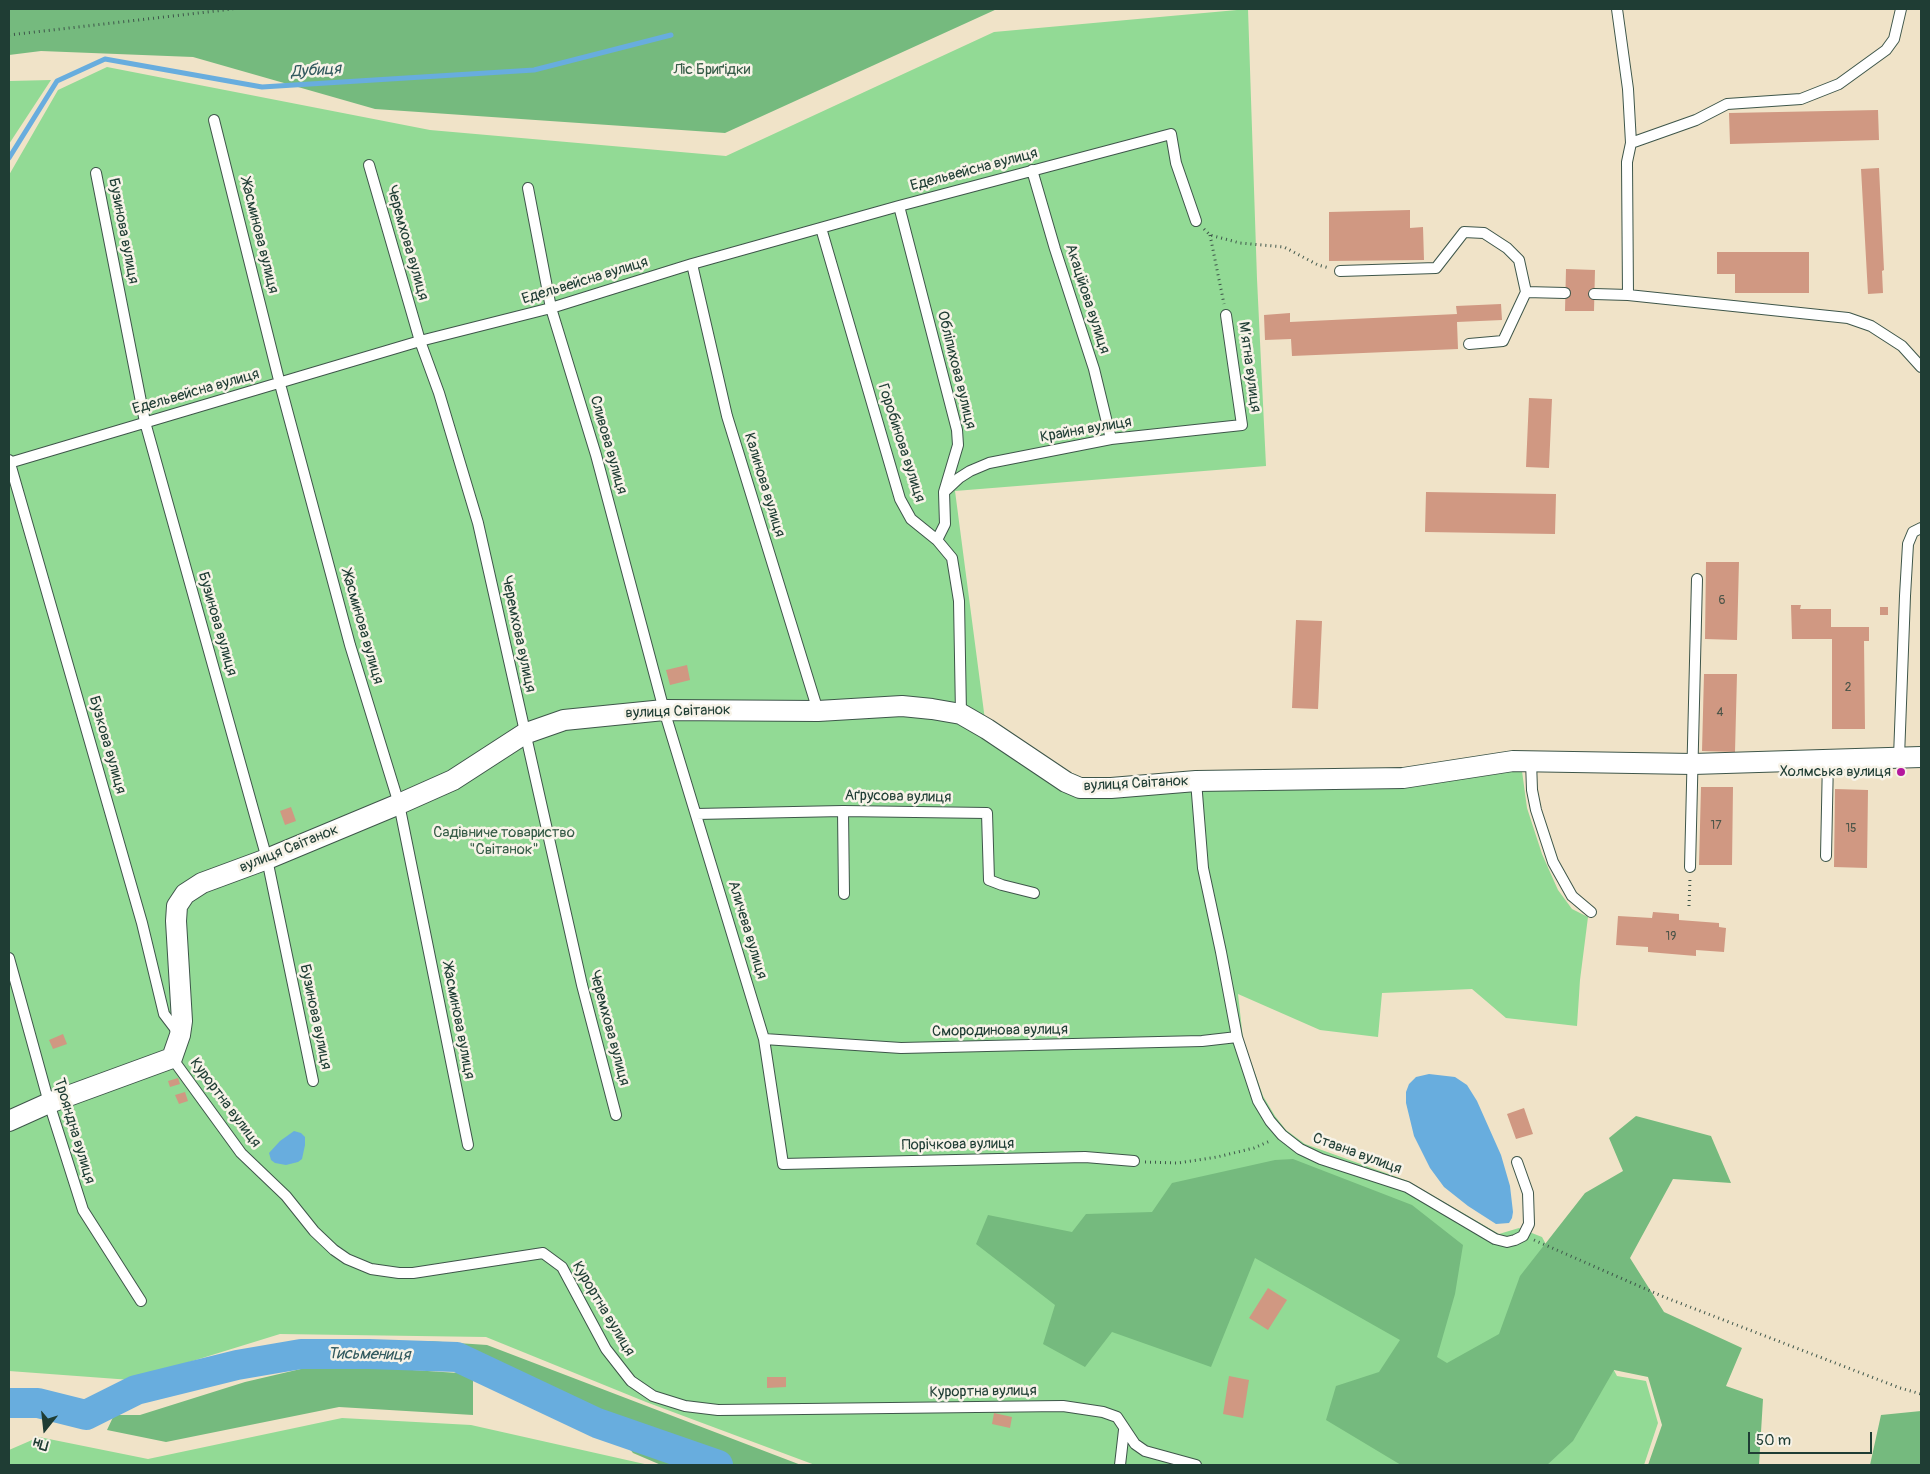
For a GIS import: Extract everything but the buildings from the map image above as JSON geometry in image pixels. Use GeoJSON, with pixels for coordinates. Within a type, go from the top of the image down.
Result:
{"type":"FeatureCollection","features":[{"type":"Feature","properties":{"kind":"street","name":"вулиця Світанок"},"geometry":{"type":"LineString","coordinates":[[172,1058],[180,1035],[182,1021],[176,921],[177,906],[185,894],[202,884],[267,859],[453,780],[524,734],[564,720],[664,710],[818,711],[902,706],[932,709],[960,714],[987,729],[1066,782],[1080,788],[1111,788],[1196,781],[1403,778],[1513,761],[1531,761]]}},
{"type":"Feature","properties":{"kind":"street"},"geometry":{"type":"LineString","coordinates":[[1531,761],[1693,764],[1921,757]]}},
{"type":"Feature","properties":{"kind":"street"},"geometry":{"type":"LineString","coordinates":[[9,1121],[49,1103],[172,1058]]}},
{"type":"Feature","properties":{"kind":"lane"},"geometry":{"type":"LineString","coordinates":[[1617,9],[1628,89],[1631,143],[1627,162],[1628,295]]}},
{"type":"Feature","properties":{"kind":"lane"},"geometry":{"type":"LineString","coordinates":[[1631,143],[1696,120],[1727,104],[1801,99],[1839,84],[1886,50],[1894,39],[1901,9]]}},
{"type":"Feature","properties":{"kind":"lane","name":"Жасминова вулиця"},"geometry":{"type":"LineString","coordinates":[[214,120],[280,384],[350,645],[399,804],[468,1145]]}},
{"type":"Feature","properties":{"kind":"lane","name":"Едельвейсна вулиця"},"geometry":{"type":"LineString","coordinates":[[9,462],[280,384],[420,341],[551,308],[692,264],[899,206],[1171,134],[1176,163],[1196,221]]}},
{"type":"Feature","properties":{"kind":"lane","name":"Черемхова вулиця"},"geometry":{"type":"LineString","coordinates":[[369,165],[420,341],[439,393],[478,523],[582,985],[616,1115]]}},
{"type":"Feature","properties":{"kind":"lane","name":"Акаційова вулиця"},"geometry":{"type":"LineString","coordinates":[[1032,170],[1054,249],[1094,369],[1111,439]]}},
{"type":"Feature","properties":{"kind":"lane","name":"Бузинова вулиця"},"geometry":{"type":"LineString","coordinates":[[96,173],[145,422],[267,859],[313,1081]]}},
{"type":"Feature","properties":{"kind":"lane","name":"Сливова вулиця"},"geometry":{"type":"LineString","coordinates":[[528,188],[551,308],[596,455],[664,710]]}},
{"type":"Feature","properties":{"kind":"lane","name":"Обліпихова вулиця"},"geometry":{"type":"LineString","coordinates":[[899,206],[957,430],[958,445],[944,492],[945,524],[937,540]]}},
{"type":"Feature","properties":{"kind":"lane","name":"Горобинова вулиця"},"geometry":{"type":"LineString","coordinates":[[821,228],[900,499],[911,519],[937,540],[952,558],[959,601],[960,714]]}},
{"type":"Feature","properties":{"kind":"lane"},"geometry":{"type":"LineString","coordinates":[[1340,271],[1436,268],[1464,232],[1484,233],[1507,248],[1519,260],[1526,292],[1503,341],[1470,344]]}},
{"type":"Feature","properties":{"kind":"lane","name":"Калинова вулиця"},"geometry":{"type":"LineString","coordinates":[[692,264],[727,416],[818,711]]}},
{"type":"Feature","properties":{"kind":"lane"},"geometry":{"type":"LineString","coordinates":[[1526,292],[1565,293]]}},
{"type":"Feature","properties":{"kind":"lane"},"geometry":{"type":"LineString","coordinates":[[1594,294],[1628,295],[1848,318],[1871,326],[1902,346],[1921,367]]}},
{"type":"Feature","properties":{"kind":"lane","name":"Мʼятна вулиця"},"geometry":{"type":"LineString","coordinates":[[1226,314],[1242,425]]}},
{"type":"Feature","properties":{"kind":"lane","name":"Крайня вулиця"},"geometry":{"type":"LineString","coordinates":[[944,492],[959,478],[989,463],[1111,439],[1242,425]]}},
{"type":"Feature","properties":{"kind":"lane","name":"Бузкова вулиця"},"geometry":{"type":"LineString","coordinates":[[9,462],[142,922],[164,1014],[180,1035]]}},
{"type":"Feature","properties":{"kind":"lane"},"geometry":{"type":"LineString","coordinates":[[1899,757],[1904,596],[1908,544],[1913,532],[1921,528]]}},
{"type":"Feature","properties":{"kind":"lane"},"geometry":{"type":"LineString","coordinates":[[1690,867],[1697,579]]}},
{"type":"Feature","properties":{"kind":"lane","name":"Аличева вулиця"},"geometry":{"type":"LineString","coordinates":[[664,710],[764,1039],[783,1164]]}},
{"type":"Feature","properties":{"kind":"lane"},"geometry":{"type":"LineString","coordinates":[[1826,856],[1828,759]]}},
{"type":"Feature","properties":{"kind":"lane"},"geometry":{"type":"LineString","coordinates":[[1531,761],[1532,790],[1536,810],[1553,862],[1572,896],[1591,912]]}},
{"type":"Feature","properties":{"kind":"lane","name":"Ставна вулиця"},"geometry":{"type":"LineString","coordinates":[[1196,781],[1203,868],[1221,952],[1236,1037],[1258,1101],[1270,1121],[1282,1135],[1300,1149],[1321,1159],[1407,1187],[1495,1239],[1506,1242],[1523,1236]]}},
{"type":"Feature","properties":{"kind":"lane"},"geometry":{"type":"LineString","coordinates":[[843,811],[844,894]]}},
{"type":"Feature","properties":{"kind":"lane","name":"Аґрусова вулиця"},"geometry":{"type":"LineString","coordinates":[[696,814],[843,811],[987,813],[988,880],[1002,886],[1034,893]]}},
{"type":"Feature","properties":{"kind":"lane","name":"Трояндна вулиця"},"geometry":{"type":"LineString","coordinates":[[9,958],[49,1103],[83,1210],[140,1301]]}},
{"type":"Feature","properties":{"kind":"lane","name":"Смородинова вулиця"},"geometry":{"type":"LineString","coordinates":[[764,1039],[901,1048],[1202,1041],[1236,1037]]}},
{"type":"Feature","properties":{"kind":"lane","name":"Курортна вулиця"},"geometry":{"type":"LineString","coordinates":[[172,1058],[241,1153],[286,1196],[314,1231],[346,1259],[371,1269],[398,1273],[463,1267],[542,1253],[562,1267],[611,1356],[631,1381],[653,1396],[685,1406],[718,1410],[1063,1406],[1103,1412],[1117,1418],[1135,1444],[1145,1451],[1196,1465]]}},
{"type":"Feature","properties":{"kind":"lane","name":"Порічкова вулиця"},"geometry":{"type":"LineString","coordinates":[[783,1164],[1085,1157],[1134,1162]]}},
{"type":"Feature","properties":{"kind":"lane"},"geometry":{"type":"LineString","coordinates":[[1517,1162],[1528,1193],[1529,1224],[1523,1236]]}},
{"type":"Feature","properties":{"kind":"lane"},"geometry":{"type":"LineString","coordinates":[[1120,1465],[1124,1430]]}},
{"type":"Feature","properties":{"kind":"path"},"geometry":{"type":"LineString","coordinates":[[9,35],[233,9]]}},
{"type":"Feature","properties":{"kind":"path"},"geometry":{"type":"LineString","coordinates":[[1196,221],[1210,235],[1240,243],[1284,247],[1318,265],[1340,271]]}},
{"type":"Feature","properties":{"kind":"path"},"geometry":{"type":"LineString","coordinates":[[1210,235],[1226,314]]}},
{"type":"Feature","properties":{"kind":"path"},"geometry":{"type":"LineString","coordinates":[[1689,906],[1690,867]]}},
{"type":"Feature","properties":{"kind":"path"},"geometry":{"type":"LineString","coordinates":[[1134,1162],[1171,1164],[1217,1158],[1254,1148],[1282,1135]]}},
{"type":"Feature","properties":{"kind":"path"},"geometry":{"type":"LineString","coordinates":[[1523,1236],[1664,1297],[1900,1388],[1921,1394]]}},
{"type":"Feature","properties":{"kind":"green space","name":"Ліс Бриґідки"},"geometry":{"type":"Polygon","coordinates":[[[9,9],[997,9],[725,133],[375,109],[193,57],[41,51],[9,55],[9,9]]]}},
{"type":"Feature","properties":{"kind":"green space","name":"Садівниче товариство \"Світанок\""},"geometry":{"type":"Polygon","coordinates":[[[1248,9],[1257,279],[1266,466],[955,491],[985,720],[1079,779],[1207,773],[1522,771],[1527,808],[1542,854],[1558,890],[1572,909],[1588,917],[1580,980],[1577,1026],[1506,1018],[1472,989],[1382,993],[1378,1037],[1320,1030],[1238,994],[1243,1039],[1263,1096],[1286,1130],[1305,1144],[1408,1181],[1499,1234],[1519,1228],[1542,1237],[1617,1376],[1646,1381],[1658,1423],[1644,1465],[815,1465],[646,1402],[486,1337],[280,1334],[131,1380],[9,1371],[9,175],[58,90],[107,67],[430,130],[726,156],[994,32],[1248,9]]]}},
{"type":"Feature","properties":{"kind":"green space"},"geometry":{"type":"Polygon","coordinates":[[[51,80],[9,144],[9,81],[51,80]]]}},
{"type":"Feature","properties":{"kind":"green space"},"geometry":{"type":"Polygon","coordinates":[[[1636,1116],[1711,1136],[1731,1183],[1673,1179],[1630,1258],[1664,1312],[1742,1348],[1726,1386],[1763,1399],[1759,1465],[1648,1465],[1662,1425],[1648,1377],[1614,1370],[1573,1441],[1547,1465],[1401,1465],[1326,1420],[1336,1386],[1379,1372],[1400,1340],[1255,1258],[1211,1367],[1112,1332],[1085,1367],[1043,1344],[1055,1305],[976,1244],[988,1215],[1072,1232],[1086,1214],[1152,1212],[1172,1183],[1275,1160],[1293,1159],[1412,1205],[1463,1245],[1455,1294],[1437,1357],[1447,1363],[1499,1334],[1520,1276],[1585,1193],[1623,1171],[1609,1138],[1636,1116]]]}},
{"type":"Feature","properties":{"kind":"green space"},"geometry":{"type":"Polygon","coordinates":[[[428,1341],[487,1345],[801,1465],[661,1465],[633,1453],[604,1417],[428,1341]]]}},
{"type":"Feature","properties":{"kind":"green space"},"geometry":{"type":"Polygon","coordinates":[[[322,1364],[473,1374],[473,1415],[339,1407],[166,1442],[107,1430],[114,1415],[140,1415],[245,1382],[322,1364]]]}},
{"type":"Feature","properties":{"kind":"green space"},"geometry":{"type":"Polygon","coordinates":[[[1921,1411],[1921,1465],[1870,1465],[1881,1415],[1921,1411]]]}},
{"type":"Feature","properties":{"kind":"green space"},"geometry":{"type":"Polygon","coordinates":[[[342,1418],[471,1425],[649,1465],[9,1465],[9,1450],[39,1437],[148,1459],[342,1418]]]}},
{"type":"Feature","properties":{"kind":"water"},"geometry":{"type":"Polygon","coordinates":[[[1429,1074],[1455,1077],[1467,1085],[1477,1101],[1501,1155],[1510,1186],[1513,1212],[1509,1223],[1496,1224],[1468,1206],[1444,1187],[1430,1168],[1414,1136],[1406,1103],[1406,1092],[1409,1084],[1416,1077],[1429,1074]]]}},
{"type":"Feature","properties":{"kind":"water"},"geometry":{"type":"Polygon","coordinates":[[[294,1131],[301,1133],[305,1137],[302,1159],[286,1165],[275,1163],[271,1160],[269,1153],[280,1141],[294,1131]]]}},
{"type":"Feature","properties":{"kind":"waterway","name":"Дубиця"},"geometry":{"type":"LineString","coordinates":[[9,158],[57,81],[105,59],[262,87],[534,70],[671,35]]}},
{"type":"Feature","properties":{"kind":"waterway","name":"Тисьмениця"},"geometry":{"type":"LineString","coordinates":[[9,1403],[38,1403],[86,1415],[136,1390],[237,1365],[301,1354],[457,1357],[597,1423],[718,1465]]}},
{"type":"Feature","properties":{"kind":"place","name":"Холмська вулиця"},"geometry":{"type":"Point","coordinates":[1901,772]}}]}
